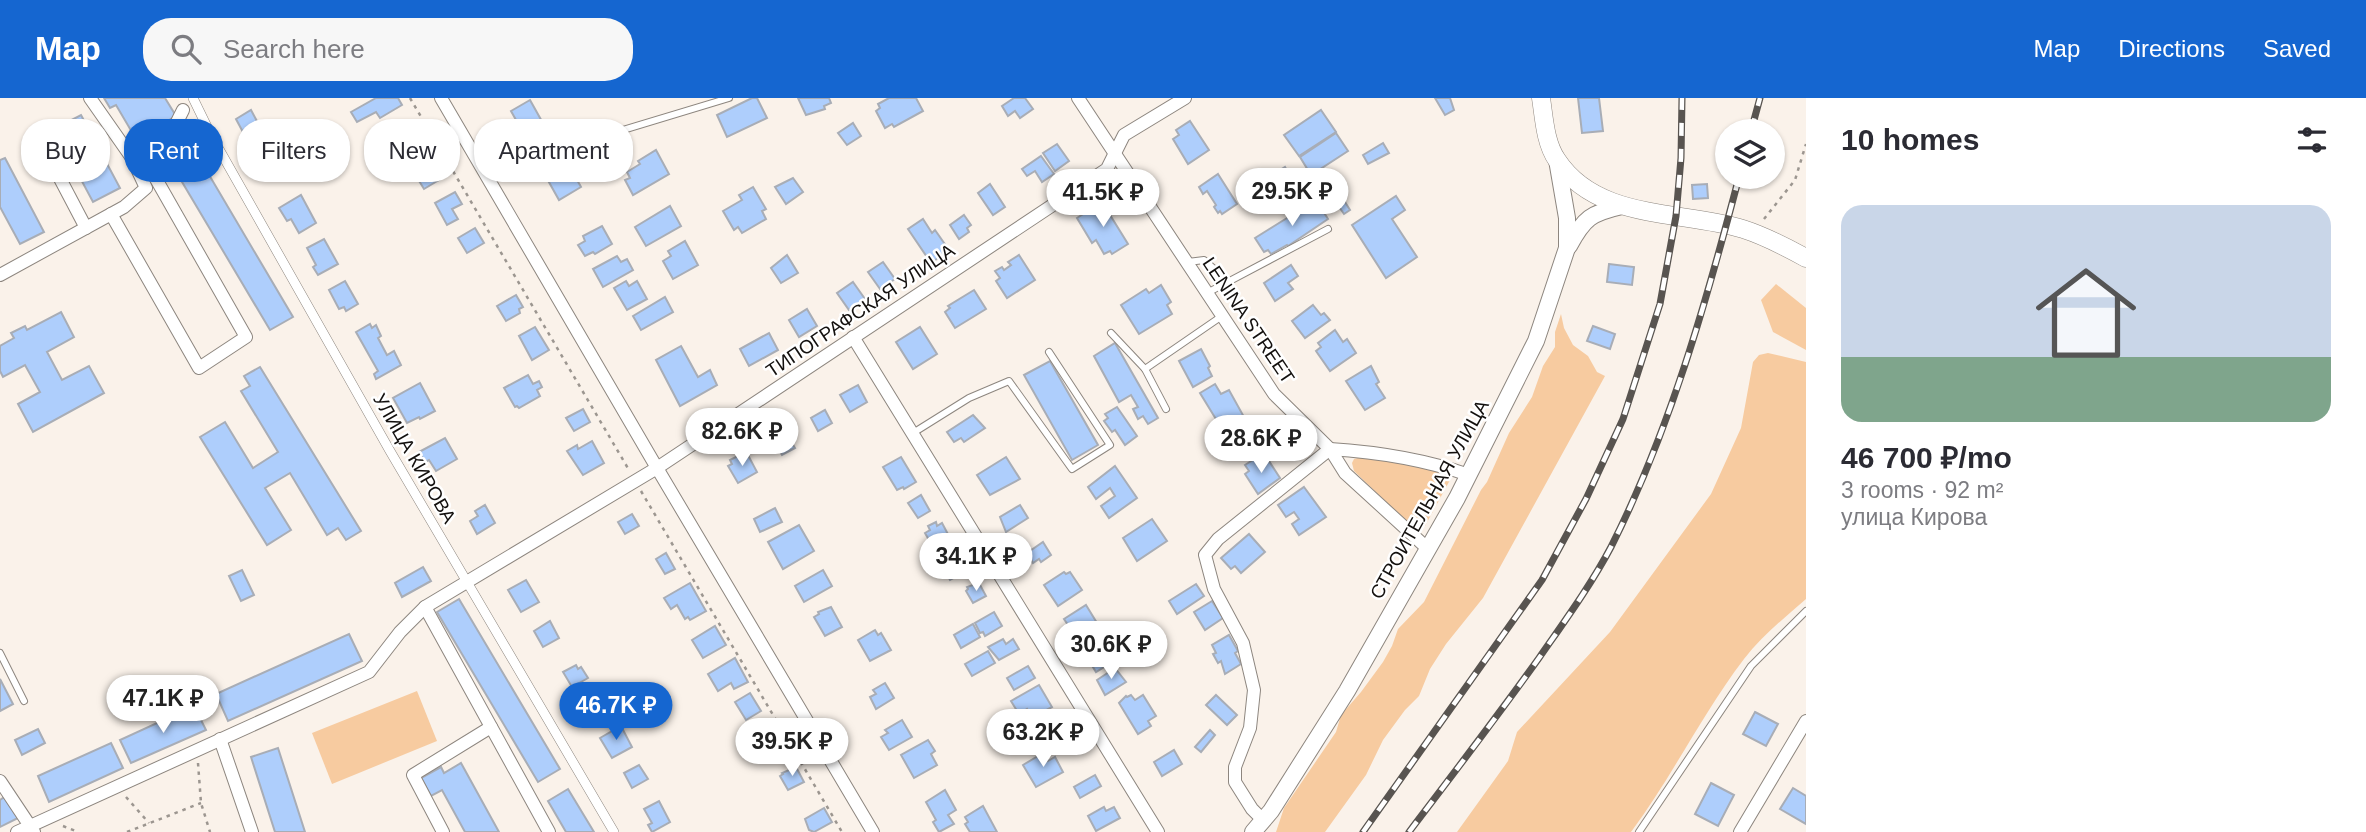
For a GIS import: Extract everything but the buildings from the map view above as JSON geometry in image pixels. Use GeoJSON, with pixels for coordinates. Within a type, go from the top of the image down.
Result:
{"type":"FeatureCollection","features":[{"type":"Feature","properties":{"kind":"main road"},"geometry":{"type":"LineString","coordinates":[[1541,98],[1550,146],[1557,160],[1586,189],[1622,206],[1712,222],[1754,233],[1806,258]]}},
{"type":"Feature","properties":{"kind":"street"},"geometry":{"type":"LineString","coordinates":[[90,98],[124,148]]}},
{"type":"Feature","properties":{"kind":"street","name":"УЛИЦА КИРОВА"},"geometry":{"type":"LineString","coordinates":[[192,98],[377,428],[614,832]]}},
{"type":"Feature","properties":{"kind":"street"},"geometry":{"type":"LineString","coordinates":[[441,98],[474,156]]}},
{"type":"Feature","properties":{"kind":"street","name":"LENINA STREET"},"geometry":{"type":"LineString","coordinates":[[1078,98],[1274,394],[1330,449],[1345,473],[1427,548]]}},
{"type":"Feature","properties":{"kind":"street","name":"ТИПОГРАФСКАЯ УЛИЦА"},"geometry":{"type":"LineString","coordinates":[[17,832],[33,829],[117,786],[369,671],[400,632],[425,607],[657,468],[1107,169],[1124,135],[1185,98]]}},
{"type":"Feature","properties":{"kind":"street"},"geometry":{"type":"LineString","coordinates":[[178,119],[183,110]]}},
{"type":"Feature","properties":{"kind":"street","name":"СТРОИТЕЛЬНАЯ УЛИЦА"},"geometry":{"type":"LineString","coordinates":[[1258,826],[1347,691],[1469,475],[1536,341],[1567,248],[1567,218],[1557,160]]}},
{"type":"Feature","properties":{"kind":"street"},"geometry":{"type":"LineString","coordinates":[[62,182],[86,228]]}},
{"type":"Feature","properties":{"kind":"street"},"geometry":{"type":"LineString","coordinates":[[0,275],[124,207],[146,188],[143,182]]}},
{"type":"Feature","properties":{"kind":"street"},"geometry":{"type":"LineString","coordinates":[[111,214],[199,368],[246,337],[158,182]]}},
{"type":"Feature","properties":{"kind":"street"},"geometry":{"type":"LineString","coordinates":[[489,182],[873,832]]}},
{"type":"Feature","properties":{"kind":"street"},"geometry":{"type":"LineString","coordinates":[[1567,248],[1580,225],[1600,211],[1622,206]]}},
{"type":"Feature","properties":{"kind":"street"},"geometry":{"type":"LineString","coordinates":[[853,337],[1158,832]]}},
{"type":"Feature","properties":{"kind":"street"},"geometry":{"type":"LineString","coordinates":[[1258,826],[1235,782],[1235,767],[1250,728],[1254,690],[1243,643],[1214,589],[1205,555],[1218,539],[1330,449],[1377,452],[1440,465],[1469,475]]}},
{"type":"Feature","properties":{"kind":"street"},"geometry":{"type":"LineString","coordinates":[[425,607],[549,832]]}},
{"type":"Feature","properties":{"kind":"street"},"geometry":{"type":"LineString","coordinates":[[1740,832],[1806,721]]}},
{"type":"Feature","properties":{"kind":"street"},"geometry":{"type":"LineString","coordinates":[[443,832],[413,775],[491,727]]}},
{"type":"Feature","properties":{"kind":"street"},"geometry":{"type":"LineString","coordinates":[[220,739],[252,832]]}},
{"type":"Feature","properties":{"kind":"street"},"geometry":{"type":"LineString","coordinates":[[0,781],[33,829]]}},
{"type":"Feature","properties":{"kind":"lane"},"geometry":{"type":"LineString","coordinates":[[633,127],[729,98]]}},
{"type":"Feature","properties":{"kind":"lane"},"geometry":{"type":"LineString","coordinates":[[1207,293],[1328,229]]}},
{"type":"Feature","properties":{"kind":"lane"},"geometry":{"type":"LineString","coordinates":[[1186,262],[1205,260],[1225,285]]}},
{"type":"Feature","properties":{"kind":"lane"},"geometry":{"type":"LineString","coordinates":[[1145,369],[1222,316]]}},
{"type":"Feature","properties":{"kind":"lane"},"geometry":{"type":"LineString","coordinates":[[1111,333],[1145,369],[1166,409]]}},
{"type":"Feature","properties":{"kind":"lane"},"geometry":{"type":"LineString","coordinates":[[913,433],[969,398],[1009,381],[1072,469],[1110,445],[1049,352]]}},
{"type":"Feature","properties":{"kind":"lane"},"geometry":{"type":"LineString","coordinates":[[1639,832],[1751,666],[1806,611]]}},
{"type":"Feature","properties":{"kind":"lane"},"geometry":{"type":"LineString","coordinates":[[0,653],[24,701]]}},
{"type":"Feature","properties":{"kind":"path"},"geometry":{"type":"LineString","coordinates":[[410,98],[842,832]]}},
{"type":"Feature","properties":{"kind":"path"},"geometry":{"type":"LineString","coordinates":[[1754,233],[1795,180],[1806,144]]}},
{"type":"Feature","properties":{"kind":"path"},"geometry":{"type":"LineString","coordinates":[[197,749],[201,803],[210,832]]}},
{"type":"Feature","properties":{"kind":"path"},"geometry":{"type":"LineString","coordinates":[[117,786],[149,823]]}},
{"type":"Feature","properties":{"kind":"path"},"geometry":{"type":"LineString","coordinates":[[127,832],[201,803]]}},
{"type":"Feature","properties":{"kind":"shaded area"},"geometry":{"type":"Polygon","coordinates":[[[1776,284],[1806,308],[1806,350],[1773,332],[1761,300],[1776,284]]]}},
{"type":"Feature","properties":{"kind":"shaded area"},"geometry":{"type":"Polygon","coordinates":[[[1561,314],[1564,328],[1573,345],[1588,356],[1597,372],[1605,376],[1483,598],[1446,644],[1430,669],[1419,696],[1383,740],[1366,775],[1325,832],[1276,832],[1284,808],[1336,732],[1341,715],[1383,662],[1398,629],[1424,602],[1487,482],[1509,433],[1532,397],[1543,366],[1555,347],[1555,332],[1561,314]]]}},
{"type":"Feature","properties":{"kind":"shaded area"},"geometry":{"type":"Polygon","coordinates":[[[1768,353],[1806,362],[1806,599],[1744,659],[1631,832],[1457,832],[1508,761],[1517,732],[1610,632],[1711,494],[1741,428],[1753,362],[1759,355],[1768,353]]]}},
{"type":"Feature","properties":{"kind":"shaded area"},"geometry":{"type":"Polygon","coordinates":[[[1361,457],[1395,460],[1420,466],[1450,480],[1425,526],[1411,526],[1354,471],[1354,459],[1361,457]]]}},
{"type":"Feature","properties":{"kind":"shaded area"},"geometry":{"type":"Polygon","coordinates":[[[417,691],[437,741],[332,784],[312,733],[417,691]]]}},
{"type":"Feature","properties":{"kind":"railway"},"geometry":{"type":"LineString","coordinates":[[1363,832],[1542,580],[1586,499],[1623,419],[1660,304],[1676,216],[1682,98]]}},
{"type":"Feature","properties":{"kind":"railway"},"geometry":{"type":"LineString","coordinates":[[1754,119],[1760,98]]}},
{"type":"Feature","properties":{"kind":"railway"},"geometry":{"type":"LineString","coordinates":[[1409,832],[1539,658],[1611,547],[1669,412],[1700,319],[1736,189]]}}]}
